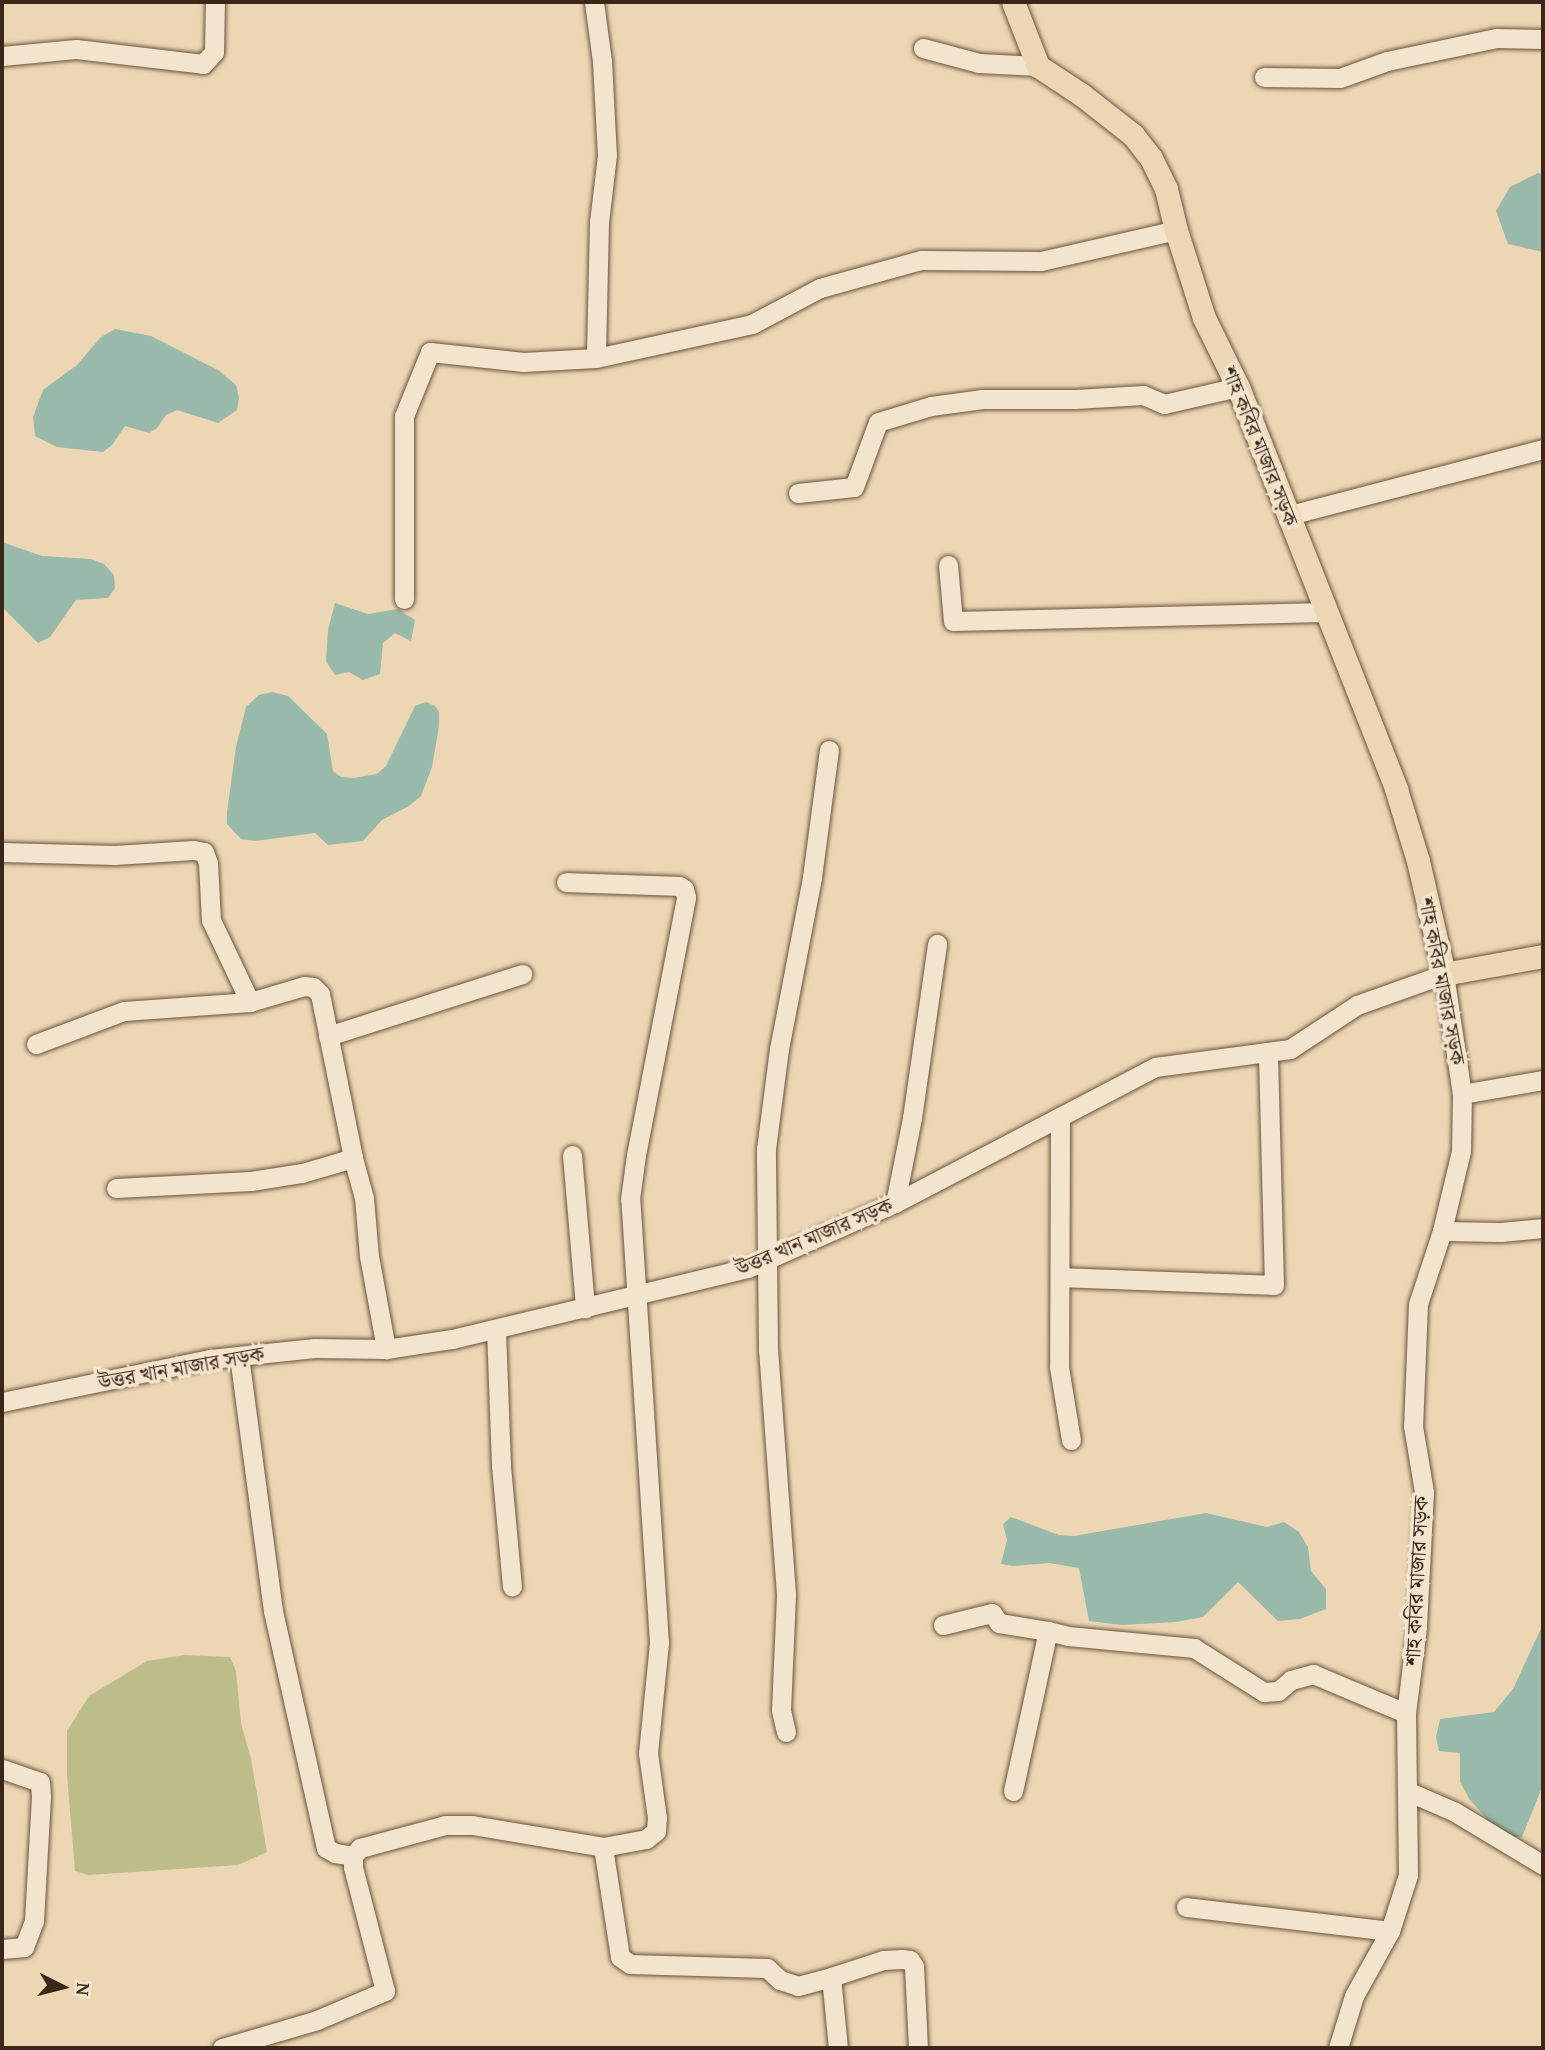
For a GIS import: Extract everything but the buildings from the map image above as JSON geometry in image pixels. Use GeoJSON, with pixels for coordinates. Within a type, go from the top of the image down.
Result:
{"type":"FeatureCollection","features":[{"type":"Feature","properties":{"kind":"main road"},"geometry":{"type":"LineString","coordinates":[[1013,2],[1038,66]]}},
{"type":"Feature","properties":{"kind":"main road","name":"শাহ কবির মাজার সড়ক"},"geometry":{"type":"LineString","coordinates":[[1038,66],[1082,95],[1133,135],[1151,158],[1166,189],[1204,318],[1238,387],[1290,515],[1324,612],[1396,789],[1418,861],[1444,974]]}},
{"type":"Feature","properties":{"kind":"main road","name":"উত্তর খান মাজার সড়ক"},"geometry":{"type":"LineString","coordinates":[[1444,974],[1543,956]]}},
{"type":"Feature","properties":{"kind":"street"},"geometry":{"type":"LineString","coordinates":[[2,56],[76,49],[203,64],[214,52],[215,2]]}},
{"type":"Feature","properties":{"kind":"street"},"geometry":{"type":"LineString","coordinates":[[594,2],[602,61],[607,155],[600,222],[596,358]]}},
{"type":"Feature","properties":{"kind":"street"},"geometry":{"type":"LineString","coordinates":[[1264,77],[1340,78],[1387,61],[1496,38],[1543,39]]}},
{"type":"Feature","properties":{"kind":"street"},"geometry":{"type":"LineString","coordinates":[[923,48],[979,63],[1038,66]]}},
{"type":"Feature","properties":{"kind":"street"},"geometry":{"type":"LineString","coordinates":[[404,599],[404,416],[430,352],[523,362],[596,358],[752,324],[820,288],[921,260],[1041,261],[1176,230]]}},
{"type":"Feature","properties":{"kind":"street"},"geometry":{"type":"LineString","coordinates":[[798,493],[854,487],[878,422],[931,406],[983,399],[1074,399],[1143,395],[1164,404],[1238,387]]}},
{"type":"Feature","properties":{"kind":"street"},"geometry":{"type":"LineString","coordinates":[[1290,515],[1543,449]]}},
{"type":"Feature","properties":{"kind":"street"},"geometry":{"type":"LineString","coordinates":[[948,565],[953,621],[1324,612]]}},
{"type":"Feature","properties":{"kind":"street"},"geometry":{"type":"LineString","coordinates":[[786,1732],[781,1710],[786,1594],[773,1443],[766,1261],[766,1149],[779,1049],[813,877],[829,750]]}},
{"type":"Feature","properties":{"kind":"street"},"geometry":{"type":"LineString","coordinates":[[2,852],[115,855],[193,850],[204,852],[208,863],[211,920],[250,1002]]}},
{"type":"Feature","properties":{"kind":"street"},"geometry":{"type":"LineString","coordinates":[[353,1856],[360,1848],[445,1825],[472,1825],[603,1847],[646,1839],[656,1831],[657,1818],[648,1753],[659,1643],[630,1199],[636,1155],[686,897],[684,888],[679,886],[566,882]]}},
{"type":"Feature","properties":{"kind":"street"},"geometry":{"type":"LineString","coordinates":[[895,1203],[912,1118],[937,944]]}},
{"type":"Feature","properties":{"kind":"street"},"geometry":{"type":"LineString","coordinates":[[328,1036],[522,974]]}},
{"type":"Feature","properties":{"kind":"street","name":"উত্তর খান মাজার সড়ক"},"geometry":{"type":"LineString","coordinates":[[2,1402],[210,1359],[314,1348],[386,1349],[496,1329],[636,1296],[766,1261],[895,1203],[1155,1067],[1290,1049],[1357,1005],[1444,974]]}},
{"type":"Feature","properties":{"kind":"street","name":"শাহ কবির মাজার সড়ক"},"geometry":{"type":"LineString","coordinates":[[1338,2048],[1354,1996],[1390,1931],[1408,1875],[1406,1713],[1417,1627],[1424,1492],[1413,1426],[1418,1304],[1442,1230],[1461,1151],[1462,1094],[1444,974]]}},
{"type":"Feature","properties":{"kind":"street"},"geometry":{"type":"LineString","coordinates":[[36,1044],[124,1011],[250,1002],[268,999],[285,990],[313,987],[320,994],[353,1158],[365,1198],[369,1256],[386,1349]]}},
{"type":"Feature","properties":{"kind":"street"},"geometry":{"type":"LineString","coordinates":[[1060,1277],[1274,1285],[1268,1052]]}},
{"type":"Feature","properties":{"kind":"street"},"geometry":{"type":"LineString","coordinates":[[1462,1094],[1543,1080]]}},
{"type":"Feature","properties":{"kind":"street"},"geometry":{"type":"LineString","coordinates":[[1060,1117],[1059,1367],[1071,1440]]}},
{"type":"Feature","properties":{"kind":"street"},"geometry":{"type":"LineString","coordinates":[[572,1155],[585,1308]]}},
{"type":"Feature","properties":{"kind":"street"},"geometry":{"type":"LineString","coordinates":[[116,1188],[251,1181],[302,1173],[353,1158]]}},
{"type":"Feature","properties":{"kind":"street"},"geometry":{"type":"LineString","coordinates":[[1442,1230],[1501,1232],[1543,1228]]}},
{"type":"Feature","properties":{"kind":"street"},"geometry":{"type":"LineString","coordinates":[[496,1329],[501,1466],[512,1586]]}},
{"type":"Feature","properties":{"kind":"street"},"geometry":{"type":"LineString","coordinates":[[239,1356],[273,1611],[326,1848],[335,1853],[353,1856]]}},
{"type":"Feature","properties":{"kind":"street"},"geometry":{"type":"LineString","coordinates":[[943,1625],[992,1613],[999,1623],[1068,1636],[1194,1648],[1264,1692],[1278,1691],[1291,1680],[1313,1674],[1406,1713]]}},
{"type":"Feature","properties":{"kind":"street"},"geometry":{"type":"LineString","coordinates":[[1013,1791],[1048,1631]]}},
{"type":"Feature","properties":{"kind":"street"},"geometry":{"type":"LineString","coordinates":[[2,1769],[40,1782],[41,1796],[34,1921],[24,1947],[2,1949]]}},
{"type":"Feature","properties":{"kind":"street"},"geometry":{"type":"LineString","coordinates":[[1407,1791],[1455,1812],[1543,1865]]}},
{"type":"Feature","properties":{"kind":"street"},"geometry":{"type":"LineString","coordinates":[[603,1847],[620,1957],[630,1964],[767,1968],[780,1980],[798,1986],[883,1960],[910,1961],[914,1966],[918,2048]]}},
{"type":"Feature","properties":{"kind":"street"},"geometry":{"type":"LineString","coordinates":[[222,2048],[317,2021],[385,1991],[353,1856]]}},
{"type":"Feature","properties":{"kind":"street"},"geometry":{"type":"LineString","coordinates":[[1186,1907],[1390,1931]]}},
{"type":"Feature","properties":{"kind":"street"},"geometry":{"type":"LineString","coordinates":[[831,1977],[838,2048]]}},
{"type":"Feature","properties":{"kind":"green space"},"geometry":{"type":"Polygon","coordinates":[[[185,1655],[230,1657],[236,1671],[241,1723],[251,1759],[267,1852],[238,1865],[88,1875],[75,1871],[67,1775],[67,1731],[89,1696],[147,1661],[185,1655]]]}},
{"type":"Feature","properties":{"kind":"shaded area"},"geometry":{"type":"Polygon","coordinates":[[[1538,173],[1543,174],[1543,252],[1508,244],[1496,211],[1510,187],[1538,173]]]}},
{"type":"Feature","properties":{"kind":"shaded area"},"geometry":{"type":"Polygon","coordinates":[[[115,329],[151,336],[218,370],[236,385],[239,398],[237,410],[218,423],[177,410],[166,415],[157,428],[149,433],[125,426],[112,445],[103,452],[57,447],[35,436],[33,417],[43,390],[77,365],[101,337],[115,329]]]}},
{"type":"Feature","properties":{"kind":"shaded area"},"geometry":{"type":"Polygon","coordinates":[[[2,542],[42,556],[91,559],[104,564],[114,575],[115,588],[108,598],[76,600],[50,637],[38,643],[2,607],[2,542]]]}},
{"type":"Feature","properties":{"kind":"shaded area"},"geometry":{"type":"Polygon","coordinates":[[[335,603],[368,614],[398,609],[415,620],[411,641],[395,633],[383,643],[380,674],[363,680],[349,672],[335,675],[326,661],[328,630],[335,603]]]}},
{"type":"Feature","properties":{"kind":"shaded area"},"geometry":{"type":"Polygon","coordinates":[[[272,692],[288,696],[327,734],[333,771],[341,777],[377,774],[386,766],[415,706],[426,702],[435,706],[439,712],[439,726],[432,767],[421,796],[409,806],[382,820],[363,841],[328,845],[315,833],[255,841],[241,839],[227,824],[236,747],[246,707],[259,695],[272,692]]]}},
{"type":"Feature","properties":{"kind":"shaded area"},"geometry":{"type":"Polygon","coordinates":[[[1206,1513],[1267,1527],[1284,1522],[1299,1532],[1308,1547],[1311,1571],[1326,1589],[1326,1609],[1300,1619],[1278,1621],[1238,1582],[1203,1617],[1176,1622],[1122,1625],[1089,1621],[1079,1568],[1049,1563],[1013,1566],[1001,1564],[1007,1540],[1003,1524],[1011,1517],[1059,1535],[1074,1536],[1206,1513]]]}},
{"type":"Feature","properties":{"kind":"shaded area"},"geometry":{"type":"Polygon","coordinates":[[[1543,1624],[1543,1785],[1522,1837],[1503,1837],[1470,1800],[1460,1782],[1460,1753],[1439,1751],[1436,1737],[1440,1719],[1494,1712],[1513,1689],[1543,1624]]]}}]}
